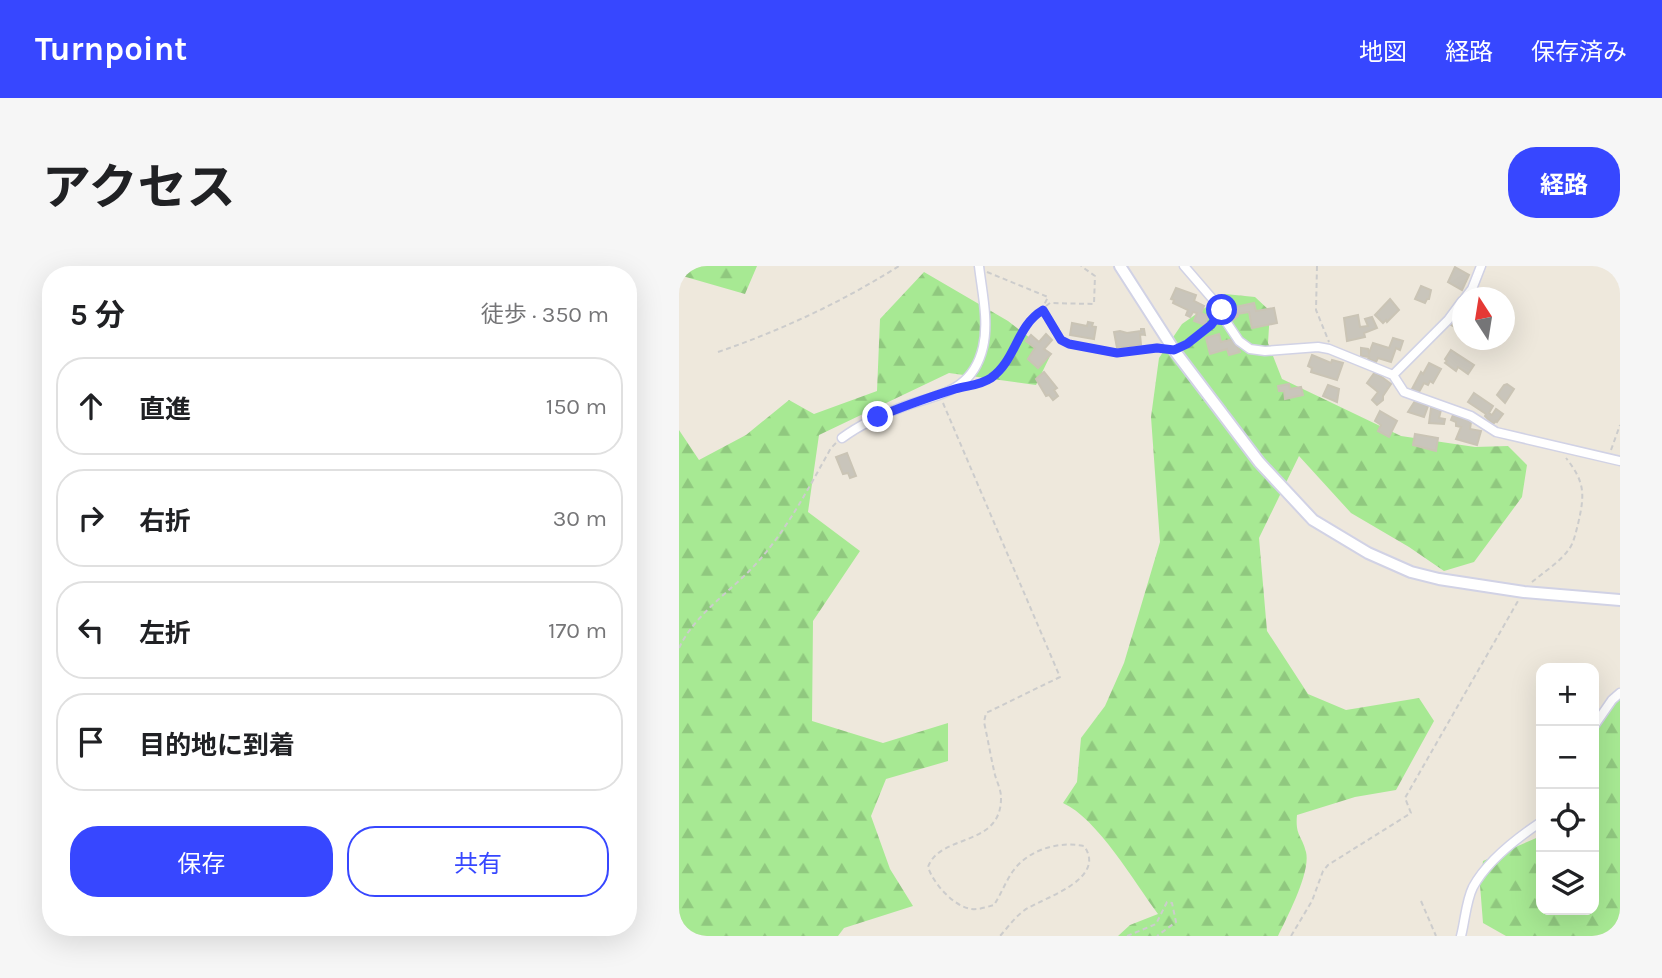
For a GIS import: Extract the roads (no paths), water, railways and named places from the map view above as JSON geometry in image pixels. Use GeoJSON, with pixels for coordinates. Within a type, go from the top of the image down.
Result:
{"type":"FeatureCollection","features":[{"type":"Feature","properties":{"kind":"street"},"geometry":{"type":"LineString","coordinates":[[1120,266],[1174,350],[1259,462],[1313,520],[1368,553],[1411,572],[1524,592],[1620,600]]}},
{"type":"Feature","properties":{"kind":"street"},"geometry":{"type":"LineString","coordinates":[[1184,266],[1222,310],[1239,341],[1251,349],[1329,349],[1393,375],[1404,392],[1471,416],[1496,432],[1620,461]]}},
{"type":"Feature","properties":{"kind":"street"},"geometry":{"type":"LineString","coordinates":[[1473,287],[1481,266]]}},
{"type":"Feature","properties":{"kind":"street"},"geometry":{"type":"LineString","coordinates":[[842,438],[878,417],[955,389],[977,363],[983,348],[985,313],[979,267]]}},
{"type":"Feature","properties":{"kind":"street"},"geometry":{"type":"LineString","coordinates":[[1393,375],[1452,315]]}},
{"type":"Feature","properties":{"kind":"street"},"geometry":{"type":"LineString","coordinates":[[1599,719],[1620,692]]}},
{"type":"Feature","properties":{"kind":"street"},"geometry":{"type":"LineString","coordinates":[[1461,936],[1473,888],[1488,867],[1536,825]]}},
{"type":"Feature","properties":{"kind":"lane"},"geometry":{"type":"LineString","coordinates":[[1043,310],[1061,340],[1117,353],[1157,348],[1174,350],[1187,344],[1211,325],[1222,310]]}}]}
